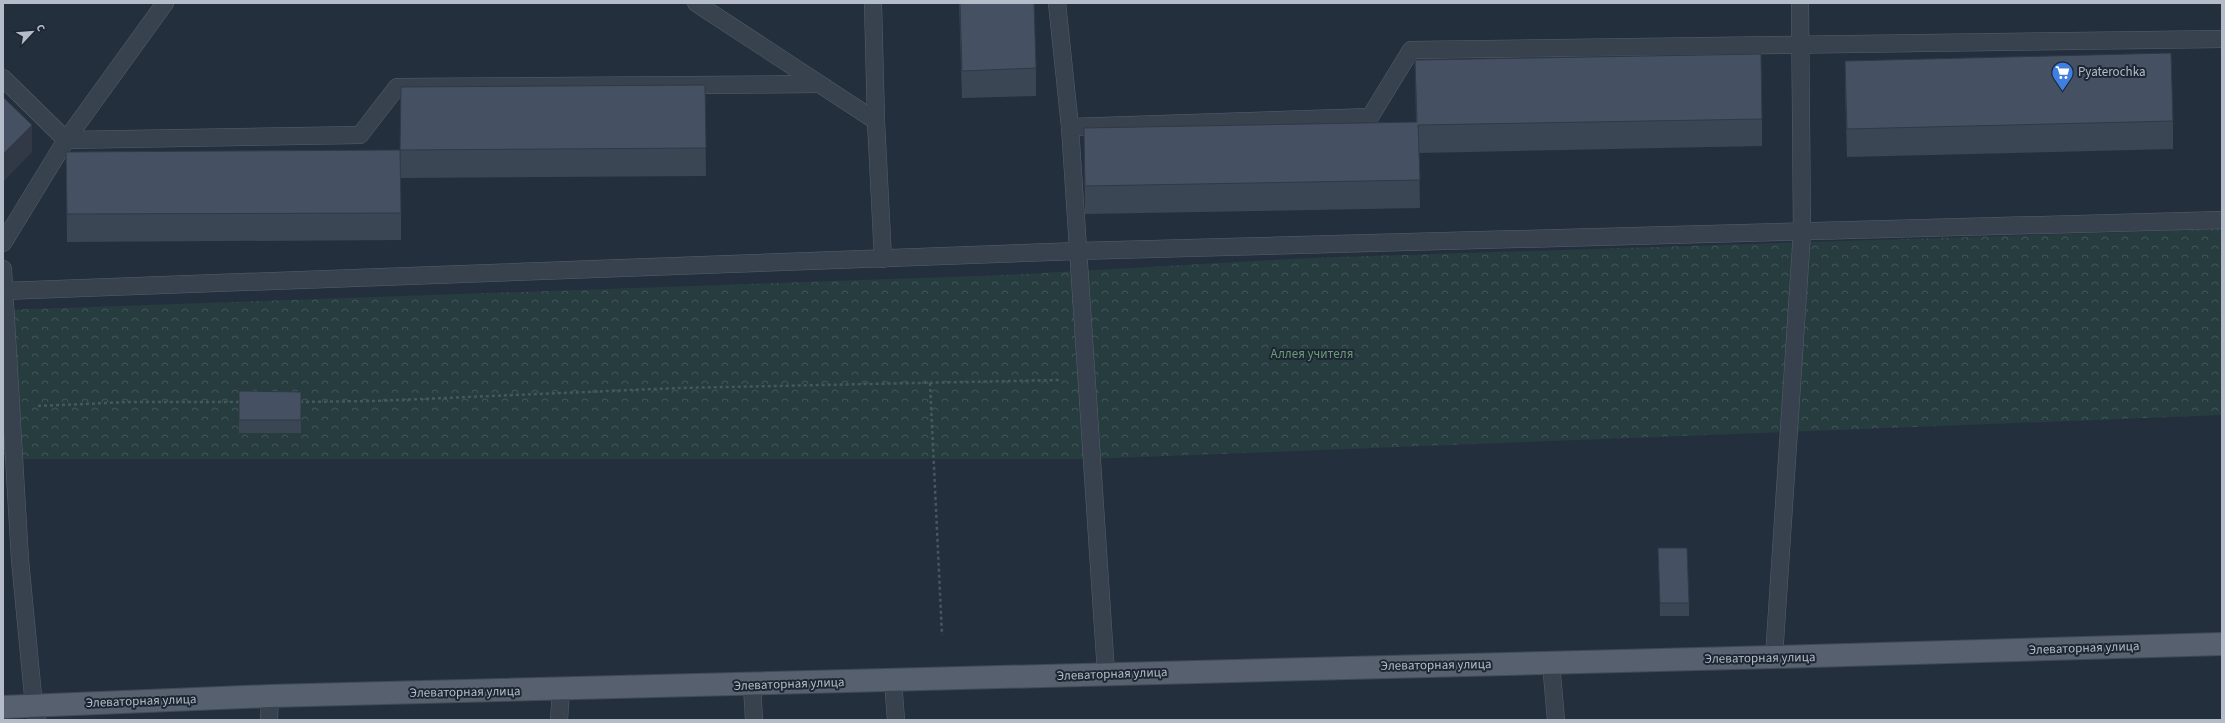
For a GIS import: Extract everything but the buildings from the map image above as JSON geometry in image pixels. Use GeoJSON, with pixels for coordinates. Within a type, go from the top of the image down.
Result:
{"type":"FeatureCollection","features":[{"type":"Feature","properties":{"kind":"main road","name":"Элеваторная улица"},"geometry":{"type":"LineString","coordinates":[[3,707],[34,715],[270,696],[561,690],[1106,674],[1774,658],[2222,644]]}},
{"type":"Feature","properties":{"kind":"lane"},"geometry":{"type":"LineString","coordinates":[[3,243],[66,140],[165,3]]}},
{"type":"Feature","properties":{"kind":"lane"},"geometry":{"type":"LineString","coordinates":[[696,3],[876,121]]}},
{"type":"Feature","properties":{"kind":"lane"},"geometry":{"type":"LineString","coordinates":[[873,3],[876,121],[883,259]]}},
{"type":"Feature","properties":{"kind":"lane"},"geometry":{"type":"LineString","coordinates":[[1057,3],[1070,127],[1106,674]]}},
{"type":"Feature","properties":{"kind":"lane"},"geometry":{"type":"LineString","coordinates":[[1774,658],[1802,232],[1800,3]]}},
{"type":"Feature","properties":{"kind":"lane"},"geometry":{"type":"LineString","coordinates":[[1070,127],[1370,117],[1411,50],[2222,39]]}},
{"type":"Feature","properties":{"kind":"lane"},"geometry":{"type":"LineString","coordinates":[[3,78],[66,140],[360,135],[397,87],[819,84]]}},
{"type":"Feature","properties":{"kind":"lane"},"geometry":{"type":"LineString","coordinates":[[4,291],[1078,251],[2222,220]]}},
{"type":"Feature","properties":{"kind":"lane"},"geometry":{"type":"LineString","coordinates":[[3,269],[9,412],[20,560],[34,715]]}},
{"type":"Feature","properties":{"kind":"lane"},"geometry":{"type":"LineString","coordinates":[[1551,663],[1556,720]]}},
{"type":"Feature","properties":{"kind":"lane"},"geometry":{"type":"LineString","coordinates":[[893,681],[896,720]]}},
{"type":"Feature","properties":{"kind":"lane"},"geometry":{"type":"LineString","coordinates":[[752,685],[754,720]]}},
{"type":"Feature","properties":{"kind":"lane"},"geometry":{"type":"LineString","coordinates":[[559,720],[561,690]]}},
{"type":"Feature","properties":{"kind":"lane"},"geometry":{"type":"LineString","coordinates":[[269,720],[270,696]]}},
{"type":"Feature","properties":{"kind":"path"},"geometry":{"type":"LineString","coordinates":[[295,402],[374,401],[679,388],[1087,379]]}},
{"type":"Feature","properties":{"kind":"path"},"geometry":{"type":"LineString","coordinates":[[930,383],[942,634]]}},
{"type":"Feature","properties":{"kind":"path"},"geometry":{"type":"LineString","coordinates":[[9,412],[129,402],[248,402]]}},
{"type":"Feature","properties":{"kind":"green space","name":"Аллея учителя"},"geometry":{"type":"Polygon","coordinates":[[[2222,229],[2222,415],[1089,459],[3,459],[3,310],[1006,275],[1309,258],[2222,229]]]}},
{"type":"Feature","properties":{"kind":"place","name":"Pyaterochka"},"geometry":{"type":"Point","coordinates":[2063,92]}}]}
